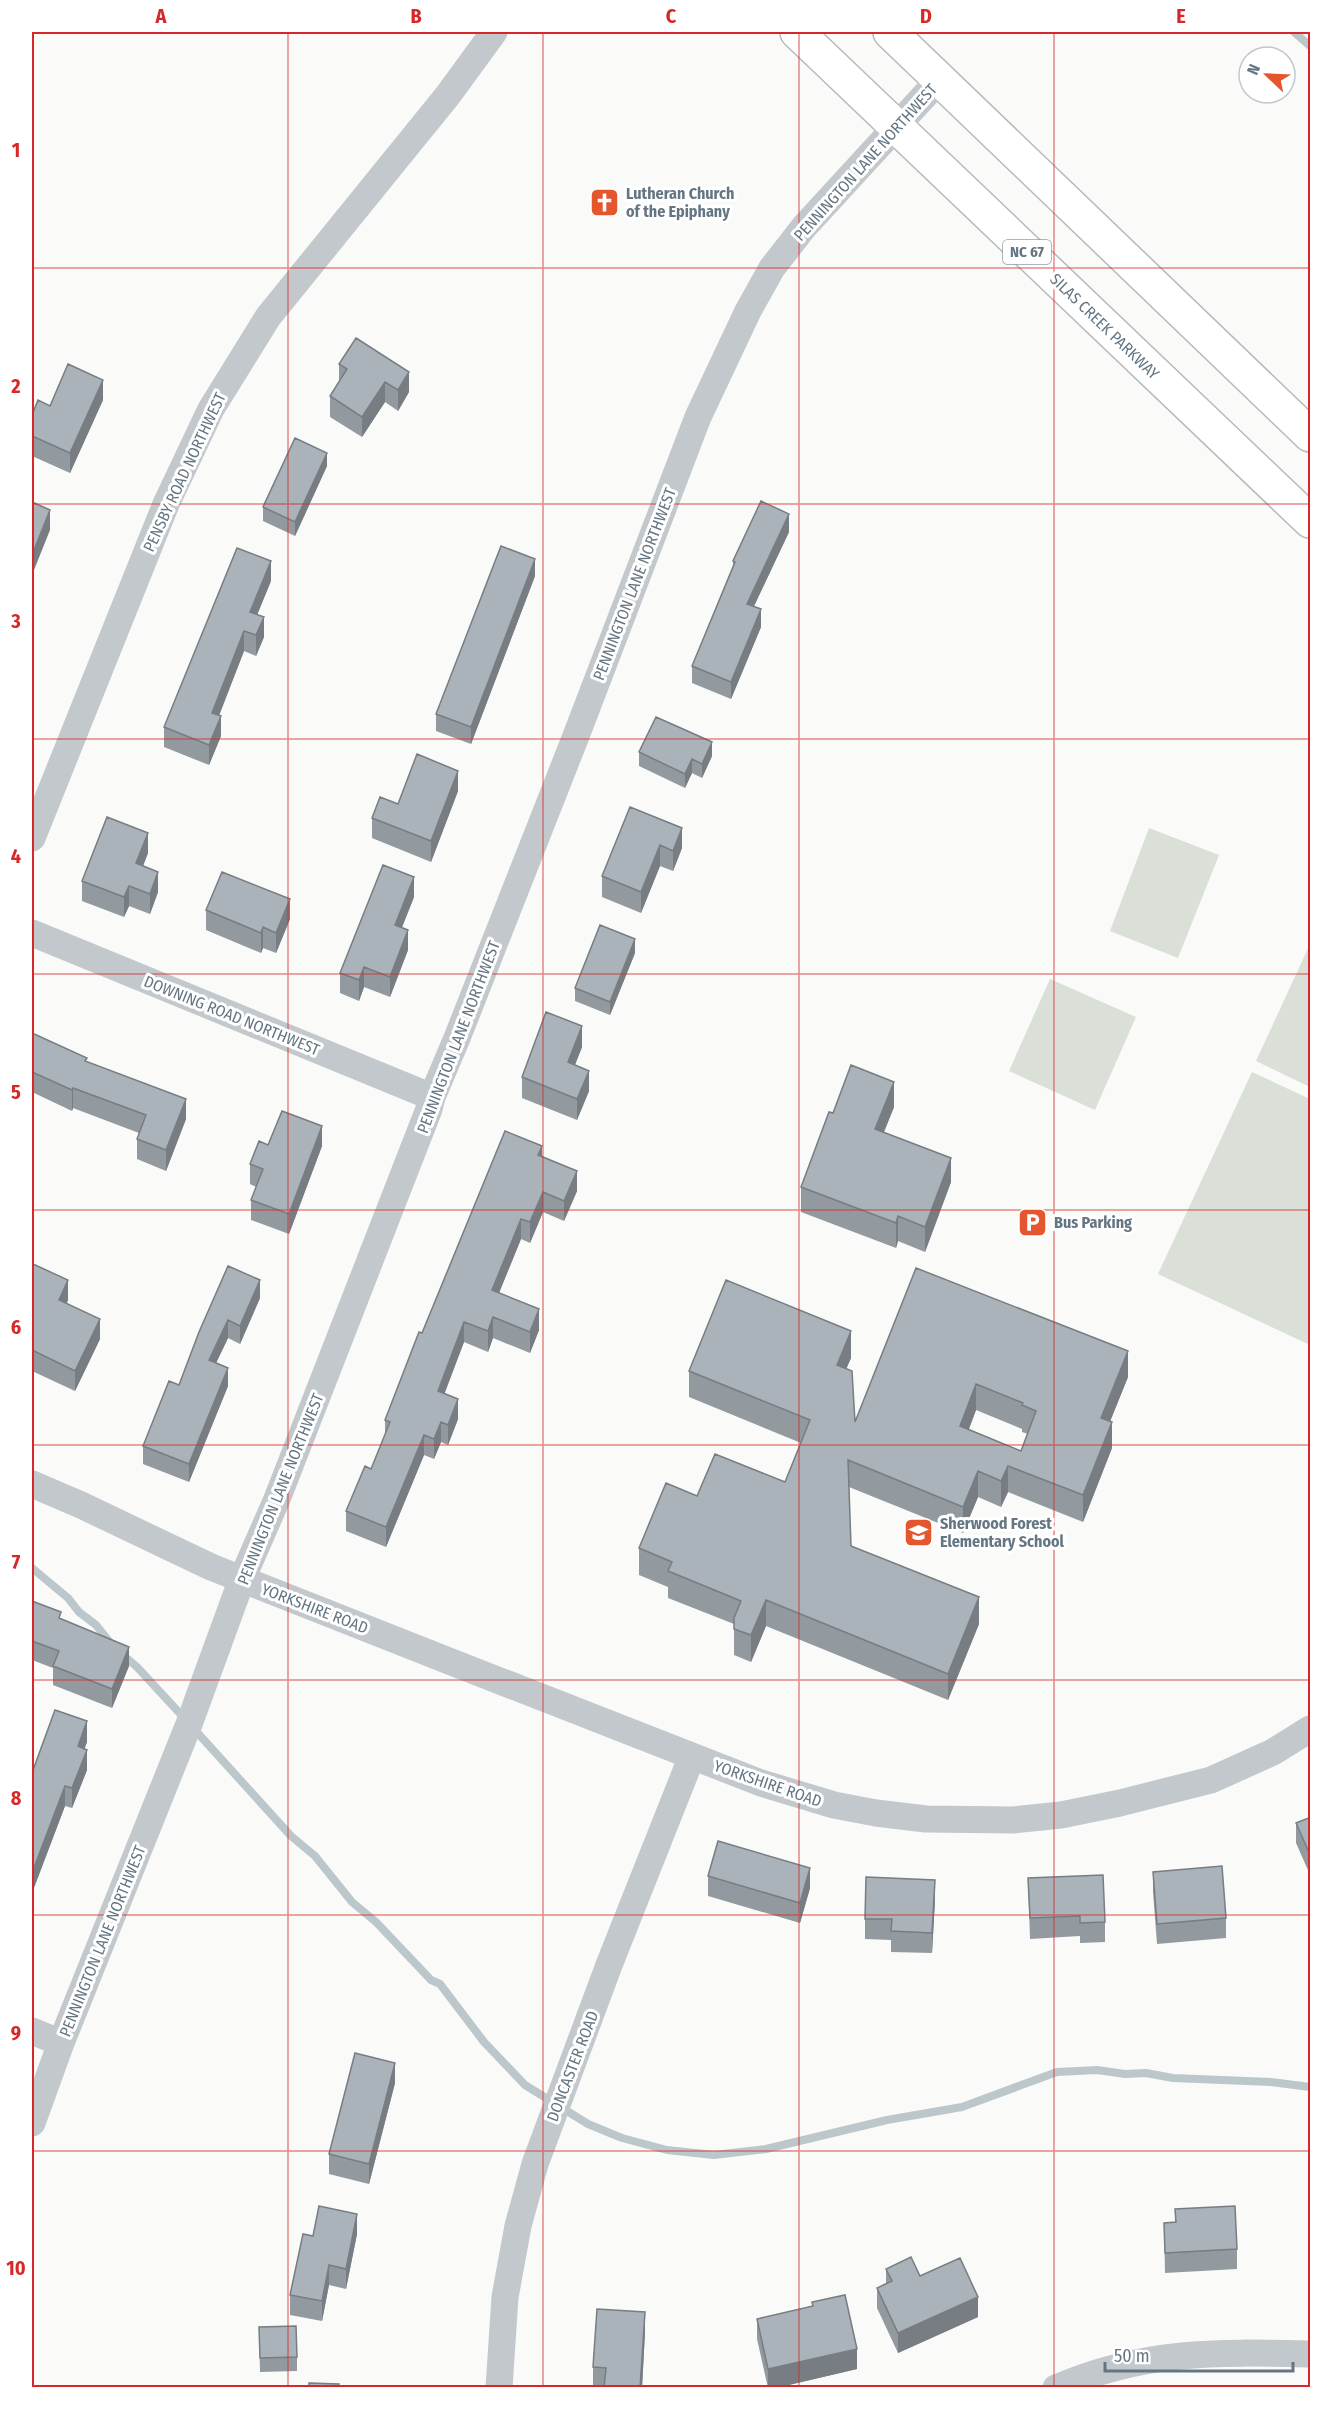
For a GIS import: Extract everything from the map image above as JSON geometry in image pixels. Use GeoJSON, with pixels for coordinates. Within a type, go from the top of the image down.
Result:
{"type":"FeatureCollection","features":[{"type":"Feature","properties":{"kind":"main road","name":"SILAS CREEK PARKWAY"},"geometry":{"type":"LineString","coordinates":[[797,32],[1311,521]]}},
{"type":"Feature","properties":{"kind":"main road"},"geometry":{"type":"LineString","coordinates":[[890,32],[1311,435]]}},
{"type":"Feature","properties":{"kind":"street","name":"PENSBY ROAD NORTHWEST"},"geometry":{"type":"LineString","coordinates":[[32,838],[166,504],[211,409],[268,317],[447,95],[494,32]]}},
{"type":"Feature","properties":{"kind":"street","name":"PENNINGTON LANE NORTHWEST"},"geometry":{"type":"LineString","coordinates":[[32,2123],[61,2043],[189,1724],[243,1579],[358,1295],[432,1096],[462,1027],[699,417],[748,311],[772,268],[804,227],[939,80]]}},
{"type":"Feature","properties":{"kind":"street","name":"DOWNING ROAD NORTHWEST"},"geometry":{"type":"LineString","coordinates":[[32,933],[432,1096]]}},
{"type":"Feature","properties":{"kind":"street","name":"YORKSHIRE ROAD"},"geometry":{"type":"LineString","coordinates":[[32,1484],[211,1567],[761,1783],[845,1808],[926,1819],[1013,1820],[1045,1817],[1096,1808],[1211,1780],[1273,1752],[1311,1730]]}},
{"type":"Feature","properties":{"kind":"street","name":"DONCASTER ROAD"},"geometry":{"type":"LineString","coordinates":[[499,2388],[505,2297],[518,2226],[535,2164],[609,1965],[692,1756]]}},
{"type":"Feature","properties":{"kind":"street"},"geometry":{"type":"LineString","coordinates":[[32,2031],[61,2043]]}},
{"type":"Feature","properties":{"kind":"street"},"geometry":{"type":"LineString","coordinates":[[1056,2388],[1120,2366],[1158,2357],[1204,2353],[1311,2354]]}},
{"type":"Feature","properties":{"kind":"shaded area"},"geometry":{"type":"Polygon","coordinates":[[[1149,828],[1219,855],[1178,958],[1110,931],[1149,828]]]}},
{"type":"Feature","properties":{"kind":"shaded area"},"geometry":{"type":"Polygon","coordinates":[[[1310,944],[1310,1087],[1256,1061],[1310,944]]]}},
{"type":"Feature","properties":{"kind":"shaded area"},"geometry":{"type":"Polygon","coordinates":[[[1050,979],[1136,1017],[1095,1110],[1009,1071],[1050,979]]]}},
{"type":"Feature","properties":{"kind":"shaded area"},"geometry":{"type":"Polygon","coordinates":[[[1252,1072],[1310,1099],[1310,1345],[1158,1274],[1252,1072]]]}},
{"type":"Feature","properties":{"kind":"building"},"geometry":{"type":"Polygon","coordinates":[[[356,338],[409,372],[398,390],[385,382],[362,417],[330,396],[347,369],[339,364],[356,338]]]}},
{"type":"Feature","properties":{"kind":"building"},"geometry":{"type":"Polygon","coordinates":[[[68,364],[103,380],[70,453],[32,436],[32,415],[38,400],[50,406],[68,364]]]}},
{"type":"Feature","properties":{"kind":"building"},"geometry":{"type":"Polygon","coordinates":[[[295,438],[327,453],[295,522],[263,507],[295,438]]]}},
{"type":"Feature","properties":{"kind":"building"},"geometry":{"type":"Polygon","coordinates":[[[761,501],[789,514],[747,604],[761,609],[731,682],[692,666],[735,562],[733,561],[761,501]]]}},
{"type":"Feature","properties":{"kind":"building"},"geometry":{"type":"Polygon","coordinates":[[[32,502],[50,510],[32,555],[32,502]]]}},
{"type":"Feature","properties":{"kind":"building"},"geometry":{"type":"Polygon","coordinates":[[[501,546],[535,559],[471,727],[436,714],[501,546]]]}},
{"type":"Feature","properties":{"kind":"building"},"geometry":{"type":"Polygon","coordinates":[[[237,548],[271,561],[250,612],[264,617],[256,635],[244,631],[212,713],[221,716],[209,745],[164,727],[237,548]]]}},
{"type":"Feature","properties":{"kind":"building"},"geometry":{"type":"Polygon","coordinates":[[[656,717],[712,742],[702,764],[692,759],[685,774],[639,752],[656,717]]]}},
{"type":"Feature","properties":{"kind":"building"},"geometry":{"type":"Polygon","coordinates":[[[417,754],[458,771],[431,841],[372,818],[380,797],[398,804],[417,754]]]}},
{"type":"Feature","properties":{"kind":"building"},"geometry":{"type":"Polygon","coordinates":[[[630,807],[682,828],[673,851],[660,845],[641,892],[602,876],[630,807]]]}},
{"type":"Feature","properties":{"kind":"building"},"geometry":{"type":"Polygon","coordinates":[[[107,817],[148,833],[136,863],[158,872],[150,894],[129,886],[124,897],[82,881],[107,817]]]}},
{"type":"Feature","properties":{"kind":"building"},"geometry":{"type":"Polygon","coordinates":[[[383,865],[414,877],[395,925],[408,930],[390,977],[364,967],[359,980],[340,973],[383,865]]]}},
{"type":"Feature","properties":{"kind":"building"},"geometry":{"type":"Polygon","coordinates":[[[222,872],[290,899],[276,933],[263,927],[261,933],[206,910],[222,872]]]}},
{"type":"Feature","properties":{"kind":"building"},"geometry":{"type":"Polygon","coordinates":[[[600,925],[635,939],[610,1002],[575,988],[600,925]]]}},
{"type":"Feature","properties":{"kind":"building"},"geometry":{"type":"Polygon","coordinates":[[[546,1012],[582,1026],[568,1062],[589,1071],[577,1099],[522,1077],[546,1012]]]}},
{"type":"Feature","properties":{"kind":"building"},"geometry":{"type":"Polygon","coordinates":[[[32,1033],[87,1058],[85,1061],[186,1099],[166,1150],[137,1139],[146,1115],[73,1088],[72,1090],[32,1072],[32,1033]]]}},
{"type":"Feature","properties":{"kind":"building"},"geometry":{"type":"Polygon","coordinates":[[[851,1065],[894,1082],[875,1129],[951,1158],[925,1227],[898,1216],[896,1223],[801,1187],[829,1112],[833,1113],[851,1065]]]}},
{"type":"Feature","properties":{"kind":"building"},"geometry":{"type":"Polygon","coordinates":[[[282,1111],[322,1126],[289,1214],[251,1200],[263,1169],[250,1164],[259,1141],[268,1145],[282,1111]]]}},
{"type":"Feature","properties":{"kind":"building"},"geometry":{"type":"Polygon","coordinates":[[[505,1131],[542,1146],[538,1155],[577,1171],[564,1201],[543,1192],[530,1222],[521,1219],[492,1290],[539,1309],[530,1332],[493,1317],[488,1331],[464,1322],[438,1391],[458,1399],[448,1425],[441,1422],[434,1439],[424,1435],[386,1527],[346,1511],[365,1466],[371,1469],[390,1422],[385,1420],[419,1332],[422,1333],[505,1131]]]}},
{"type":"Feature","properties":{"kind":"building"},"geometry":{"type":"Polygon","coordinates":[[[33,1264],[68,1280],[59,1300],[100,1319],[75,1371],[32,1350],[33,1264]]]}},
{"type":"Feature","properties":{"kind":"building"},"geometry":{"type":"Polygon","coordinates":[[[228,1266],[260,1280],[240,1326],[228,1320],[209,1360],[228,1368],[189,1464],[143,1446],[169,1381],[179,1385],[228,1266]]]}},
{"type":"Feature","properties":{"kind":"building"},"geometry":{"type":"Polygon","coordinates":[[[916,1268],[1128,1351],[1101,1418],[1112,1422],[1083,1495],[1008,1466],[1001,1481],[978,1471],[963,1507],[848,1460],[851,1546],[979,1597],[948,1674],[766,1600],[751,1635],[734,1629],[734,1618],[741,1601],[668,1571],[672,1562],[639,1548],[666,1483],[697,1496],[715,1454],[785,1482],[810,1420],[689,1371],[726,1280],[851,1331],[837,1365],[852,1371],[855,1422],[916,1268]],[[976,1384],[960,1426],[1021,1451],[1036,1411],[1022,1405],[1023,1403],[976,1384]]]}},
{"type":"Feature","properties":{"kind":"building"},"geometry":{"type":"Polygon","coordinates":[[[32,1601],[61,1612],[59,1618],[129,1647],[112,1689],[53,1666],[59,1651],[32,1641],[32,1601]]]}},
{"type":"Feature","properties":{"kind":"building"},"geometry":{"type":"Polygon","coordinates":[[[55,1710],[87,1721],[78,1746],[87,1750],[72,1788],[65,1786],[32,1873],[32,1773],[55,1710]]]}},
{"type":"Feature","properties":{"kind":"building"},"geometry":{"type":"Polygon","coordinates":[[[1311,1817],[1311,1857],[1296,1823],[1311,1817]]]}},
{"type":"Feature","properties":{"kind":"building"},"geometry":{"type":"Polygon","coordinates":[[[718,1841],[810,1868],[800,1903],[708,1876],[718,1841]]]}},
{"type":"Feature","properties":{"kind":"building"},"geometry":{"type":"Polygon","coordinates":[[[1222,1866],[1226,1918],[1157,1924],[1153,1872],[1222,1866]]]}},
{"type":"Feature","properties":{"kind":"building"},"geometry":{"type":"Polygon","coordinates":[[[1103,1875],[1105,1922],[1080,1923],[1080,1916],[1030,1918],[1028,1878],[1103,1875]]]}},
{"type":"Feature","properties":{"kind":"building"},"geometry":{"type":"Polygon","coordinates":[[[866,1877],[935,1880],[932,1933],[891,1931],[892,1919],[865,1919],[866,1877]]]}},
{"type":"Feature","properties":{"kind":"building"},"geometry":{"type":"Polygon","coordinates":[[[355,2053],[395,2063],[369,2164],[329,2154],[355,2053]]]}},
{"type":"Feature","properties":{"kind":"building"},"geometry":{"type":"Polygon","coordinates":[[[319,2206],[357,2214],[346,2269],[329,2265],[322,2301],[290,2295],[303,2234],[313,2236],[319,2206]]]}},
{"type":"Feature","properties":{"kind":"building"},"geometry":{"type":"Polygon","coordinates":[[[1235,2206],[1237,2249],[1165,2253],[1164,2223],[1176,2222],[1175,2209],[1235,2206]]]}},
{"type":"Feature","properties":{"kind":"building"},"geometry":{"type":"Polygon","coordinates":[[[911,2257],[920,2276],[960,2258],[978,2297],[898,2333],[877,2288],[892,2281],[886,2269],[911,2257]]]}},
{"type":"Feature","properties":{"kind":"building"},"geometry":{"type":"Polygon","coordinates":[[[845,2295],[857,2349],[768,2369],[757,2319],[813,2306],[812,2302],[845,2295]]]}},
{"type":"Feature","properties":{"kind":"building"},"geometry":{"type":"Polygon","coordinates":[[[597,2309],[645,2312],[640,2388],[604,2388],[606,2368],[593,2367],[597,2309]]]}},
{"type":"Feature","properties":{"kind":"building"},"geometry":{"type":"Polygon","coordinates":[[[296,2326],[297,2357],[260,2358],[259,2327],[296,2326]]]}},
{"type":"Feature","properties":{"kind":"building"},"geometry":{"type":"Polygon","coordinates":[[[309,2383],[339,2384],[338,2388],[309,2388],[309,2383]]]}},
{"type":"Feature","properties":{"kind":"waterway"},"geometry":{"type":"LineString","coordinates":[[1294,32],[1310,46]]}},
{"type":"Feature","properties":{"kind":"waterway"},"geometry":{"type":"LineString","coordinates":[[32,1568],[68,1598],[79,1612],[96,1625],[112,1645]]}},
{"type":"Feature","properties":{"kind":"waterway"},"geometry":{"type":"LineString","coordinates":[[123,1655],[186,1720]]}},
{"type":"Feature","properties":{"kind":"waterway"},"geometry":{"type":"LineString","coordinates":[[194,1729],[291,1836],[315,1856],[352,1902],[376,1922],[431,1980],[440,1984],[484,2042],[525,2085],[588,2124],[622,2138],[667,2150],[714,2155],[766,2149],[887,2120],[962,2107],[1057,2072],[1097,2070],[1125,2074],[1146,2073],[1173,2078],[1271,2082],[1310,2087]]}},
{"type":"Feature","properties":{"kind":"place","name":"Lutheran Church of the Epiphany"},"geometry":{"type":"Point","coordinates":[605,202]}},
{"type":"Feature","properties":{"kind":"place","name":"Bus Parking"},"geometry":{"type":"Point","coordinates":[1033,1222]}},
{"type":"Feature","properties":{"kind":"place","name":"Sherwood Forest Elementary School"},"geometry":{"type":"Point","coordinates":[919,1532]}}]}
